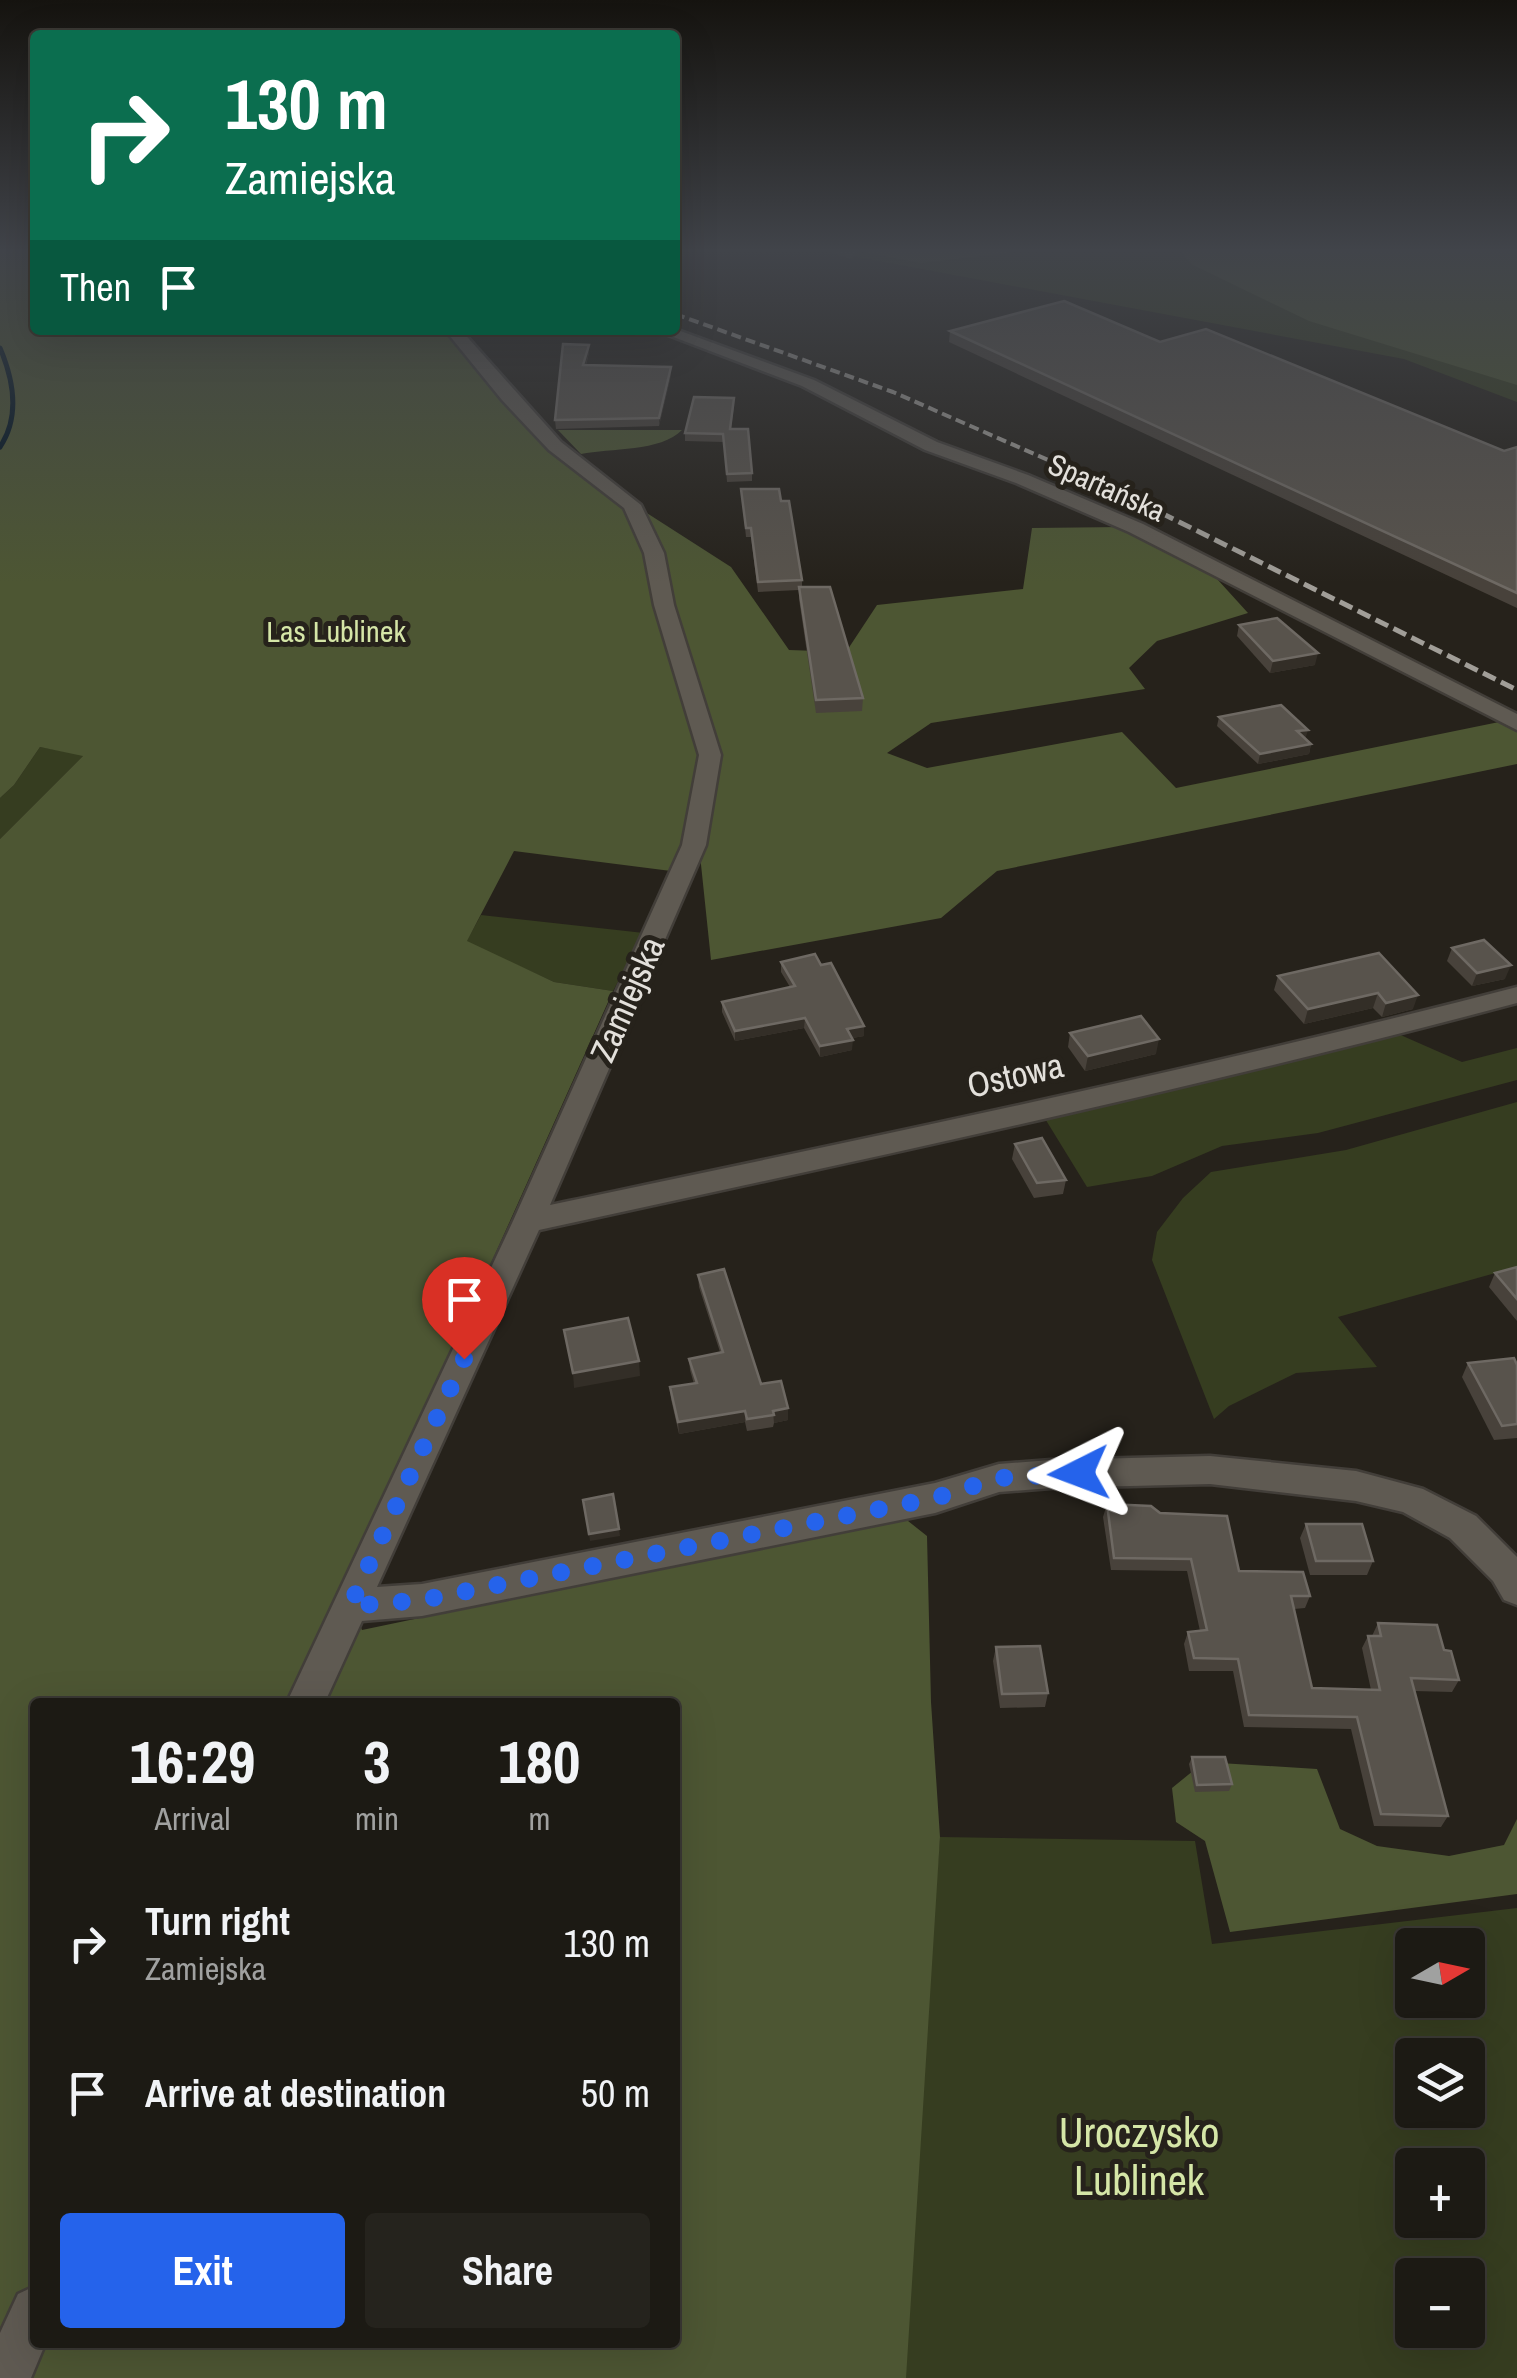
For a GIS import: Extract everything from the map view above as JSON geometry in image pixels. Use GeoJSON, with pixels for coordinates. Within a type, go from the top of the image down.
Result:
{"type":"FeatureCollection","features":[{"type":"Feature","properties":{"kind":"street","name":"Zamiejska"},"geometry":{"type":"LineString","coordinates":[[308,1698],[528,1221],[694,845],[710,755],[664,605],[654,552],[632,505],[555,446],[478,361]]}},
{"type":"Feature","properties":{"kind":"street","name":"Spartańska"},"geometry":{"type":"LineString","coordinates":[[748,361],[808,383],[931,446],[1136,528],[1517,723]]}},
{"type":"Feature","properties":{"kind":"street","name":"Ostowa"},"geometry":{"type":"LineString","coordinates":[[528,1221],[1365,1035],[1517,995]]}},
{"type":"Feature","properties":{"kind":"street"},"geometry":{"type":"LineString","coordinates":[[350,1606],[422,1600],[935,1498],[999,1478],[1210,1470],[1356,1486],[1411,1500],[1463,1527],[1506,1570],[1517,1590]]}},
{"type":"Feature","properties":{"kind":"street"},"geometry":{"type":"LineString","coordinates":[[6,2378],[30,2323]]}},
{"type":"Feature","properties":{"kind":"green space","name":"Las Lublinek"},"geometry":{"type":"Polygon","coordinates":[[[0,361],[480,361],[626,507],[650,552],[701,754],[682,845],[671,871],[514,851],[467,941],[554,982],[613,991],[346,1587],[362,1630],[903,1517],[927,1536],[931,1702],[940,1837],[906,2378],[0,2378],[0,839],[83,756],[40,747],[0,798],[0,361]]]}},
{"type":"Feature","properties":{"kind":"green space"},"geometry":{"type":"Polygon","coordinates":[[[1409,361],[1517,361],[1517,402],[1409,361]]]}},
{"type":"Feature","properties":{"kind":"green space"},"geometry":{"type":"Polygon","coordinates":[[[1439,361],[1517,361],[1517,385],[1439,361]]]}},
{"type":"Feature","properties":{"kind":"green space"},"geometry":{"type":"Polygon","coordinates":[[[558,430],[682,430],[648,446],[581,454],[558,430]]]}},
{"type":"Feature","properties":{"kind":"green space"},"geometry":{"type":"Polygon","coordinates":[[[639,508],[731,567],[789,650],[846,652],[877,605],[1023,589],[1032,528],[1122,527],[1208,569],[1248,613],[1157,641],[1129,668],[1145,689],[931,723],[887,753],[927,768],[1122,732],[1176,788],[1499,722],[1517,732],[1517,764],[997,871],[941,918],[711,960],[700,855],[717,755],[639,508]]]}},
{"type":"Feature","properties":{"kind":"green space"},"geometry":{"type":"Polygon","coordinates":[[[40,747],[84,755],[0,839],[0,798],[40,747]]]}},
{"type":"Feature","properties":{"kind":"green space"},"geometry":{"type":"Polygon","coordinates":[[[481,915],[644,933],[613,991],[554,982],[466,942],[481,915]]]}},
{"type":"Feature","properties":{"kind":"green space"},"geometry":{"type":"Polygon","coordinates":[[[1396,1033],[1462,1062],[1517,1048],[1517,1080],[1318,1133],[1222,1146],[1152,1176],[1087,1187],[1044,1117],[1396,1033]]]}},
{"type":"Feature","properties":{"kind":"green space"},"geometry":{"type":"Polygon","coordinates":[[[1517,1102],[1517,1267],[1338,1317],[1377,1367],[1296,1373],[1229,1406],[1214,1419],[1152,1260],[1157,1232],[1183,1198],[1211,1172],[1346,1150],[1517,1102]]]}},
{"type":"Feature","properties":{"kind":"green space"},"geometry":{"type":"Polygon","coordinates":[[[1204,1762],[1317,1769],[1340,1829],[1377,1846],[1449,1856],[1504,1845],[1517,1819],[1517,1894],[1230,1932],[1205,1841],[1176,1822],[1172,1788],[1204,1762]]]}},
{"type":"Feature","properties":{"kind":"green space","name":"Uroczysko Lublinek"},"geometry":{"type":"Polygon","coordinates":[[[940,1837],[1195,1841],[1212,1944],[1517,1908],[1517,2378],[897,2378],[940,1837]]]}},
{"type":"Feature","properties":{"kind":"building"},"geometry":{"type":"Polygon","coordinates":[[[561,361],[671,367],[659,418],[555,420],[561,361]]]}},
{"type":"Feature","properties":{"kind":"building"},"geometry":{"type":"Polygon","coordinates":[[[1015,361],[1284,361],[1504,451],[1517,447],[1517,593],[1015,361]]]}},
{"type":"Feature","properties":{"kind":"building"},"geometry":{"type":"Polygon","coordinates":[[[694,397],[734,398],[730,429],[748,429],[752,473],[727,474],[723,434],[685,433],[694,397]]]}},
{"type":"Feature","properties":{"kind":"building"},"geometry":{"type":"Polygon","coordinates":[[[741,489],[779,489],[781,501],[789,501],[802,580],[758,582],[741,489]]]}},
{"type":"Feature","properties":{"kind":"building"},"geometry":{"type":"Polygon","coordinates":[[[799,587],[830,587],[863,698],[816,700],[799,587]]]}},
{"type":"Feature","properties":{"kind":"building"},"geometry":{"type":"Polygon","coordinates":[[[1277,618],[1318,653],[1273,661],[1239,625],[1277,618]]]}},
{"type":"Feature","properties":{"kind":"building"},"geometry":{"type":"Polygon","coordinates":[[[1281,705],[1308,730],[1297,731],[1311,744],[1260,754],[1219,717],[1281,705]]]}},
{"type":"Feature","properties":{"kind":"building"},"geometry":{"type":"Polygon","coordinates":[[[1484,940],[1511,965],[1477,973],[1452,948],[1484,940]]]}},
{"type":"Feature","properties":{"kind":"building"},"geometry":{"type":"Polygon","coordinates":[[[1379,953],[1418,995],[1386,1003],[1378,993],[1308,1009],[1278,976],[1379,953]]]}},
{"type":"Feature","properties":{"kind":"building"},"geometry":{"type":"Polygon","coordinates":[[[815,954],[821,965],[831,963],[864,1026],[847,1029],[853,1040],[820,1046],[805,1018],[735,1031],[722,1002],[795,986],[781,962],[815,954]]]}},
{"type":"Feature","properties":{"kind":"building"},"geometry":{"type":"Polygon","coordinates":[[[1141,1016],[1159,1039],[1088,1056],[1070,1033],[1141,1016]]]}},
{"type":"Feature","properties":{"kind":"building"},"geometry":{"type":"Polygon","coordinates":[[[1042,1138],[1066,1180],[1037,1183],[1015,1144],[1042,1138]]]}},
{"type":"Feature","properties":{"kind":"building"},"geometry":{"type":"Polygon","coordinates":[[[1517,1267],[1517,1299],[1495,1273],[1517,1267]]]}},
{"type":"Feature","properties":{"kind":"building"},"geometry":{"type":"Polygon","coordinates":[[[724,1269],[761,1384],[781,1381],[788,1408],[773,1411],[774,1415],[747,1419],[745,1411],[678,1422],[670,1387],[697,1383],[689,1359],[723,1352],[698,1275],[724,1269]]]}},
{"type":"Feature","properties":{"kind":"building"},"geometry":{"type":"Polygon","coordinates":[[[628,1318],[639,1361],[573,1373],[564,1330],[628,1318]]]}},
{"type":"Feature","properties":{"kind":"building"},"geometry":{"type":"Polygon","coordinates":[[[1514,1358],[1517,1424],[1502,1426],[1468,1363],[1514,1358]]]}},
{"type":"Feature","properties":{"kind":"building"},"geometry":{"type":"Polygon","coordinates":[[[613,1494],[619,1529],[589,1534],[583,1500],[613,1494]]]}},
{"type":"Feature","properties":{"kind":"building"},"geometry":{"type":"Polygon","coordinates":[[[1107,1504],[1151,1506],[1160,1513],[1227,1516],[1239,1571],[1303,1572],[1310,1596],[1291,1596],[1312,1688],[1380,1690],[1368,1636],[1381,1636],[1378,1623],[1437,1625],[1444,1650],[1451,1651],[1459,1680],[1411,1678],[1448,1816],[1381,1814],[1357,1717],[1249,1715],[1238,1659],[1194,1658],[1188,1632],[1207,1630],[1191,1559],[1114,1558],[1107,1504]]]}},
{"type":"Feature","properties":{"kind":"building"},"geometry":{"type":"Polygon","coordinates":[[[1306,1524],[1362,1524],[1373,1561],[1316,1561],[1306,1524]]]}},
{"type":"Feature","properties":{"kind":"building"},"geometry":{"type":"Polygon","coordinates":[[[1040,1646],[1048,1693],[1002,1694],[996,1647],[1040,1646]]]}},
{"type":"Feature","properties":{"kind":"building"},"geometry":{"type":"Polygon","coordinates":[[[1192,1757],[1225,1757],[1232,1784],[1197,1785],[1192,1757]]]}},
{"type":"Feature","properties":{"kind":"waterway"},"geometry":{"type":"LineString","coordinates":[[0,447],[10,424],[13,399],[5,361]]}},
{"type":"Feature","properties":{"kind":"railway"},"geometry":{"type":"LineString","coordinates":[[806,361],[893,392],[1112,488]]}},
{"type":"Feature","properties":{"kind":"railway"},"geometry":{"type":"LineString","coordinates":[[1107,486],[1517,690]]}},
{"type":"Feature","properties":{"kind":"route"},"geometry":{"type":"LineString","coordinates":[[464,1359],[350,1606],[422,1600],[935,1498],[999,1478],[1079,1473]]}}]}
